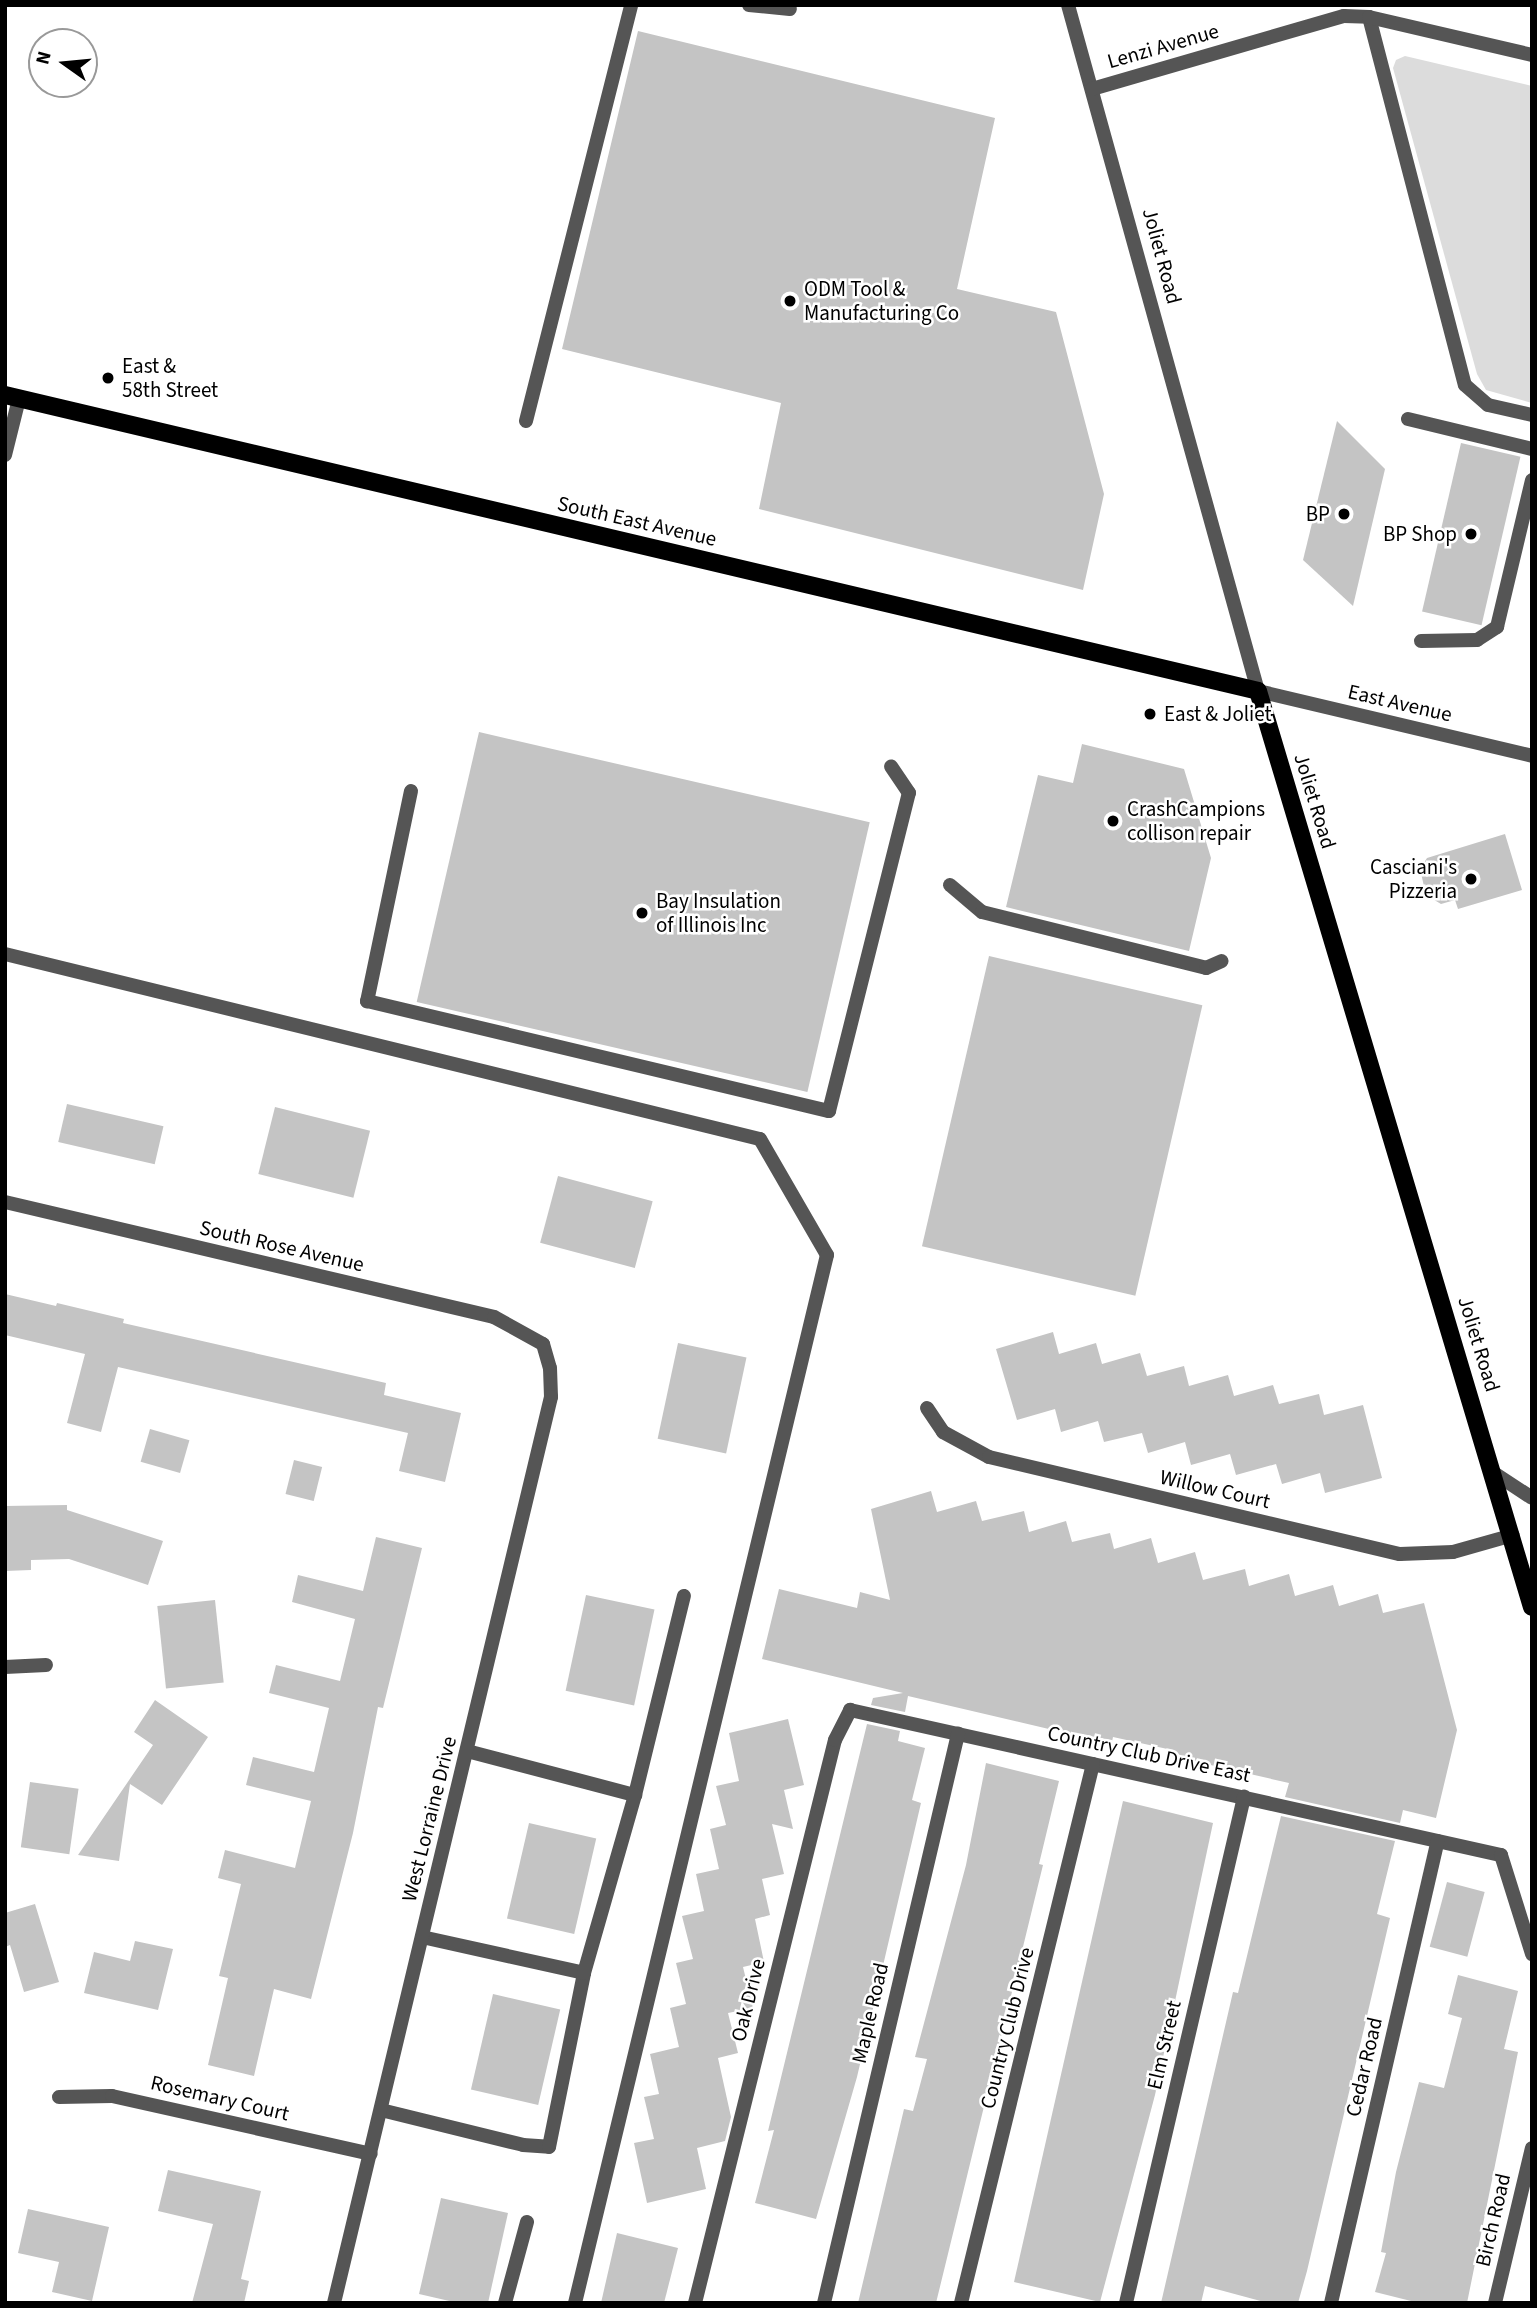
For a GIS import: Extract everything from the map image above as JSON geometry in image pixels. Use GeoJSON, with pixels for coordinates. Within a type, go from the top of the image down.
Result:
{"type":"FeatureCollection","features":[{"type":"Feature","properties":{"kind":"main road","name":"South East Avenue"},"geometry":{"type":"LineString","coordinates":[[12,397],[1258,691]]}},
{"type":"Feature","properties":{"kind":"main road","name":"Joliet Road"},"geometry":{"type":"LineString","coordinates":[[1258,691],[1513,1535],[1532,1607]]}},
{"type":"Feature","properties":{"kind":"street"},"geometry":{"type":"LineString","coordinates":[[526,421],[631,5]]}},
{"type":"Feature","properties":{"kind":"street"},"geometry":{"type":"LineString","coordinates":[[749,5],[790,9]]}},
{"type":"Feature","properties":{"kind":"street","name":"Joliet Road"},"geometry":{"type":"LineString","coordinates":[[1068,5],[1258,691]]}},
{"type":"Feature","properties":{"kind":"street","name":"Lenzi Avenue"},"geometry":{"type":"LineString","coordinates":[[1092,89],[1344,16],[1369,17],[1532,55]]}},
{"type":"Feature","properties":{"kind":"street"},"geometry":{"type":"LineString","coordinates":[[1369,17],[1465,385],[1489,405],[1532,415]]}},
{"type":"Feature","properties":{"kind":"street"},"geometry":{"type":"LineString","coordinates":[[5,455],[12,397]]}},
{"type":"Feature","properties":{"kind":"street"},"geometry":{"type":"LineString","coordinates":[[1408,419],[1532,449]]}},
{"type":"Feature","properties":{"kind":"street"},"geometry":{"type":"LineString","coordinates":[[1421,641],[1477,640],[1497,627],[1532,480]]}},
{"type":"Feature","properties":{"kind":"street","name":"East Avenue"},"geometry":{"type":"LineString","coordinates":[[1258,691],[1532,756]]}},
{"type":"Feature","properties":{"kind":"street"},"geometry":{"type":"LineString","coordinates":[[411,792],[367,1001],[829,1111],[909,793],[891,766]]}},
{"type":"Feature","properties":{"kind":"street"},"geometry":{"type":"LineString","coordinates":[[950,885],[982,912],[1206,968],[1222,961]]}},
{"type":"Feature","properties":{"kind":"street"},"geometry":{"type":"LineString","coordinates":[[5,954],[760,1139],[827,1255],[575,2303]]}},
{"type":"Feature","properties":{"kind":"street","name":"South Rose Avenue"},"geometry":{"type":"LineString","coordinates":[[5,1202],[494,1317],[543,1344]]}},
{"type":"Feature","properties":{"kind":"street","name":"West Lorraine Drive"},"geometry":{"type":"LineString","coordinates":[[334,2303],[551,1397],[543,1344]]}},
{"type":"Feature","properties":{"kind":"street","name":"Willow Court"},"geometry":{"type":"LineString","coordinates":[[926,1408],[943,1432],[989,1457],[1400,1554],[1453,1552],[1513,1535]]}},
{"type":"Feature","properties":{"kind":"street"},"geometry":{"type":"LineString","coordinates":[[1494,1473],[1532,1498]]}},
{"type":"Feature","properties":{"kind":"street"},"geometry":{"type":"LineString","coordinates":[[381,2110],[523,2145],[550,2147],[584,1973],[635,1795],[684,1596]]}},
{"type":"Feature","properties":{"kind":"street"},"geometry":{"type":"LineString","coordinates":[[5,1667],[46,1665]]}},
{"type":"Feature","properties":{"kind":"street","name":"Country Club Drive East"},"geometry":{"type":"LineString","coordinates":[[850,1710],[1438,1841]]}},
{"type":"Feature","properties":{"kind":"street","name":"Oak Drive"},"geometry":{"type":"LineString","coordinates":[[695,2303],[835,1740],[850,1710]]}},
{"type":"Feature","properties":{"kind":"street","name":"Maple Road"},"geometry":{"type":"LineString","coordinates":[[824,2303],[958,1734]]}},
{"type":"Feature","properties":{"kind":"street"},"geometry":{"type":"LineString","coordinates":[[467,1751],[635,1795]]}},
{"type":"Feature","properties":{"kind":"street","name":"Country Club Drive"},"geometry":{"type":"LineString","coordinates":[[961,2303],[1093,1764]]}},
{"type":"Feature","properties":{"kind":"street","name":"Elm Street"},"geometry":{"type":"LineString","coordinates":[[1126,2303],[1244,1797]]}},
{"type":"Feature","properties":{"kind":"street"},"geometry":{"type":"LineString","coordinates":[[1438,1841],[1501,1855],[1532,1954]]}},
{"type":"Feature","properties":{"kind":"street","name":"Cedar Road"},"geometry":{"type":"LineString","coordinates":[[1331,2303],[1438,1841]]}},
{"type":"Feature","properties":{"kind":"street"},"geometry":{"type":"LineString","coordinates":[[422,1937],[584,1973]]}},
{"type":"Feature","properties":{"kind":"street","name":"Rosemary Court"},"geometry":{"type":"LineString","coordinates":[[59,2096],[112,2096],[371,2154]]}},
{"type":"Feature","properties":{"kind":"street","name":"Birch Road"},"geometry":{"type":"LineString","coordinates":[[1495,2303],[1532,2148]]}},
{"type":"Feature","properties":{"kind":"street"},"geometry":{"type":"LineString","coordinates":[[505,2303],[527,2222]]}},
{"type":"Feature","properties":{"kind":"shaded area"},"geometry":{"type":"Polygon","coordinates":[[[1405,56],[1532,86],[1532,403],[1486,390],[1477,374],[1393,68],[1396,60],[1405,56]]]}},
{"type":"Feature","properties":{"kind":"building","name":"ODM Tool & Manufacturing Co"},"geometry":{"type":"Polygon","coordinates":[[[638,31],[995,118],[957,289],[1056,312],[1104,494],[1083,590],[759,509],[781,403],[562,349],[638,31]]]}},
{"type":"Feature","properties":{"kind":"building","name":"BP"},"geometry":{"type":"Polygon","coordinates":[[[1337,421],[1385,469],[1353,606],[1303,560],[1337,421]]]}},
{"type":"Feature","properties":{"kind":"building","name":"BP Shop"},"geometry":{"type":"Polygon","coordinates":[[[1461,443],[1520,457],[1482,625],[1422,612],[1461,443]]]}},
{"type":"Feature","properties":{"kind":"building","name":"Bay Insulation of Illinois Inc"},"geometry":{"type":"Polygon","coordinates":[[[479,732],[870,822],[807,1092],[417,1002],[479,732]]]}},
{"type":"Feature","properties":{"kind":"building","name":"CrashCampions collison repair"},"geometry":{"type":"Polygon","coordinates":[[[1082,744],[1184,769],[1211,858],[1189,951],[1006,907],[1038,775],[1073,783],[1082,744]]]}},
{"type":"Feature","properties":{"kind":"building","name":"Casciani's Pizzeria"},"geometry":{"type":"Polygon","coordinates":[[[1505,834],[1522,890],[1458,909],[1455,900],[1441,904],[1426,895],[1420,869],[1427,858],[1505,834]]]}},
{"type":"Feature","properties":{"kind":"building"},"geometry":{"type":"Polygon","coordinates":[[[989,956],[1202,1005],[1135,1296],[922,1246],[989,956]]]}},
{"type":"Feature","properties":{"kind":"building"},"geometry":{"type":"Polygon","coordinates":[[[67,1104],[163,1126],[155,1164],[58,1142],[67,1104]]]}},
{"type":"Feature","properties":{"kind":"building"},"geometry":{"type":"Polygon","coordinates":[[[275,1107],[370,1131],[353,1198],[258,1174],[275,1107]]]}},
{"type":"Feature","properties":{"kind":"building"},"geometry":{"type":"Polygon","coordinates":[[[558,1176],[653,1201],[635,1268],[540,1243],[558,1176]]]}},
{"type":"Feature","properties":{"kind":"building"},"geometry":{"type":"Polygon","coordinates":[[[5,1294],[56,1306],[57,1303],[124,1319],[123,1323],[386,1383],[384,1395],[461,1413],[445,1482],[399,1471],[408,1433],[118,1367],[101,1432],[67,1423],[85,1354],[5,1335],[5,1294]]]}},
{"type":"Feature","properties":{"kind":"building"},"geometry":{"type":"Polygon","coordinates":[[[1053,1332],[1059,1354],[1096,1343],[1102,1364],[1140,1353],[1147,1376],[1184,1366],[1189,1386],[1228,1375],[1234,1396],[1273,1385],[1279,1404],[1319,1394],[1324,1415],[1363,1405],[1382,1478],[1325,1493],[1320,1473],[1282,1484],[1276,1464],[1236,1475],[1230,1454],[1191,1465],[1185,1442],[1148,1453],[1142,1433],[1104,1442],[1098,1421],[1061,1432],[1055,1409],[1017,1420],[996,1349],[1053,1332]]]}},
{"type":"Feature","properties":{"kind":"building"},"geometry":{"type":"Polygon","coordinates":[[[678,1343],[746,1358],[726,1453],[658,1439],[678,1343]]]}},
{"type":"Feature","properties":{"kind":"building"},"geometry":{"type":"Polygon","coordinates":[[[150,1429],[189,1440],[180,1473],[141,1462],[150,1429]]]}},
{"type":"Feature","properties":{"kind":"building"},"geometry":{"type":"Polygon","coordinates":[[[294,1460],[322,1467],[314,1501],[286,1494],[294,1460]]]}},
{"type":"Feature","properties":{"kind":"building"},"geometry":{"type":"Polygon","coordinates":[[[931,1491],[937,1512],[976,1501],[982,1521],[1024,1511],[1029,1532],[1066,1521],[1072,1542],[1110,1533],[1114,1549],[1151,1538],[1158,1563],[1195,1552],[1203,1580],[1245,1569],[1249,1586],[1289,1574],[1295,1596],[1333,1585],[1339,1606],[1378,1594],[1383,1613],[1424,1603],[1457,1730],[1436,1818],[1403,1810],[1400,1823],[1285,1797],[1289,1783],[1171,1756],[1172,1750],[1113,1737],[1112,1742],[1070,1734],[908,1696],[905,1712],[871,1705],[873,1698],[903,1693],[762,1659],[779,1589],[857,1608],[860,1592],[890,1600],[871,1509],[931,1491]]]}},
{"type":"Feature","properties":{"kind":"building"},"geometry":{"type":"Polygon","coordinates":[[[67,1505],[67,1510],[163,1541],[148,1585],[69,1559],[31,1560],[31,1570],[5,1571],[5,1506],[67,1505]]]}},
{"type":"Feature","properties":{"kind":"building"},"geometry":{"type":"Polygon","coordinates":[[[376,1537],[422,1548],[383,1708],[378,1707],[353,1833],[311,1999],[274,1989],[254,2076],[208,2065],[228,1978],[219,1976],[241,1884],[218,1878],[225,1850],[295,1868],[311,1801],[246,1785],[253,1757],[314,1772],[329,1708],[269,1693],[276,1665],[340,1681],[355,1619],[292,1602],[298,1575],[363,1591],[376,1537]]]}},
{"type":"Feature","properties":{"kind":"building"},"geometry":{"type":"Polygon","coordinates":[[[586,1595],[654,1610],[634,1705],[566,1691],[586,1595]]]}},
{"type":"Feature","properties":{"kind":"building"},"geometry":{"type":"Polygon","coordinates":[[[215,1600],[224,1683],[166,1689],[157,1606],[215,1600]]]}},
{"type":"Feature","properties":{"kind":"building"},"geometry":{"type":"Polygon","coordinates":[[[155,1700],[208,1737],[162,1805],[130,1784],[119,1861],[78,1855],[153,1745],[134,1732],[155,1700]]]}},
{"type":"Feature","properties":{"kind":"building"},"geometry":{"type":"Polygon","coordinates":[[[788,1719],[804,1785],[784,1790],[793,1829],[772,1824],[784,1874],[762,1879],[770,1915],[755,1919],[764,1962],[743,1967],[753,2008],[728,2013],[738,2053],[718,2058],[731,2117],[725,2141],[697,2148],[706,2189],[647,2203],[634,2143],[654,2139],[644,2097],[659,2094],[650,2054],[679,2047],[670,2008],[686,2004],[676,1963],[693,1959],[682,1916],[704,1911],[696,1874],[719,1869],[710,1829],[726,1825],[716,1786],[739,1781],[729,1733],[788,1719]]]}},
{"type":"Feature","properties":{"kind":"building"},"geometry":{"type":"Polygon","coordinates":[[[867,1724],[900,1731],[898,1741],[925,1748],[912,1800],[921,1803],[857,2077],[816,2219],[755,2203],[774,2130],[768,2131],[867,1724]]]}},
{"type":"Feature","properties":{"kind":"building"},"geometry":{"type":"Polygon","coordinates":[[[986,1763],[1059,1781],[1039,1864],[1043,1865],[936,2303],[858,2303],[904,2109],[913,2111],[927,2059],[915,2057],[966,1865],[986,1763]]]}},
{"type":"Feature","properties":{"kind":"building"},"geometry":{"type":"Polygon","coordinates":[[[30,1782],[79,1789],[69,1854],[21,1847],[30,1782]]]}},
{"type":"Feature","properties":{"kind":"building"},"geometry":{"type":"Polygon","coordinates":[[[1123,1801],[1213,1823],[1155,2095],[1100,2302],[1014,2282],[1123,1801]]]}},
{"type":"Feature","properties":{"kind":"building"},"geometry":{"type":"Polygon","coordinates":[[[1281,1816],[1395,1841],[1377,1914],[1390,1918],[1307,2271],[1298,2303],[1268,2303],[1205,2286],[1201,2303],[1161,2303],[1233,1992],[1238,1993],[1281,1816]]]}},
{"type":"Feature","properties":{"kind":"building"},"geometry":{"type":"Polygon","coordinates":[[[529,1823],[596,1839],[574,1934],[507,1918],[529,1823]]]}},
{"type":"Feature","properties":{"kind":"building"},"geometry":{"type":"Polygon","coordinates":[[[1447,1882],[1485,1892],[1467,1957],[1430,1947],[1447,1882]]]}},
{"type":"Feature","properties":{"kind":"building"},"geometry":{"type":"Polygon","coordinates":[[[35,1904],[59,1982],[24,1992],[10,1945],[5,1947],[5,1913],[35,1904]]]}},
{"type":"Feature","properties":{"kind":"building"},"geometry":{"type":"Polygon","coordinates":[[[135,1941],[173,1949],[158,2010],[84,1993],[94,1952],[130,1961],[135,1941]]]}},
{"type":"Feature","properties":{"kind":"building"},"geometry":{"type":"Polygon","coordinates":[[[1458,1975],[1518,1991],[1504,2049],[1518,2052],[1467,2303],[1419,2303],[1375,2292],[1386,2253],[1381,2252],[1396,2172],[1419,2082],[1444,2088],[1462,2018],[1448,2014],[1458,1975]]]}},
{"type":"Feature","properties":{"kind":"building"},"geometry":{"type":"Polygon","coordinates":[[[493,1994],[560,2010],[538,2105],[471,2089],[493,1994]]]}},
{"type":"Feature","properties":{"kind":"building"},"geometry":{"type":"Polygon","coordinates":[[[168,2170],[261,2191],[241,2279],[249,2281],[244,2303],[192,2303],[213,2224],[158,2211],[168,2170]]]}},
{"type":"Feature","properties":{"kind":"building"},"geometry":{"type":"Polygon","coordinates":[[[441,2198],[508,2213],[488,2303],[458,2303],[419,2294],[441,2198]]]}},
{"type":"Feature","properties":{"kind":"building"},"geometry":{"type":"Polygon","coordinates":[[[28,2209],[109,2227],[92,2301],[52,2292],[59,2262],[18,2253],[28,2209]]]}},
{"type":"Feature","properties":{"kind":"building"},"geometry":{"type":"Polygon","coordinates":[[[617,2233],[678,2248],[664,2303],[601,2303],[617,2233]]]}},
{"type":"Feature","properties":{"kind":"place","name":"ODM Tool & Manufacturing Co"},"geometry":{"type":"Point","coordinates":[790,301]}},
{"type":"Feature","properties":{"kind":"place","name":"East & 58th Street"},"geometry":{"type":"Point","coordinates":[108,378]}},
{"type":"Feature","properties":{"kind":"place","name":"BP"},"geometry":{"type":"Point","coordinates":[1344,514]}},
{"type":"Feature","properties":{"kind":"place","name":"BP Shop"},"geometry":{"type":"Point","coordinates":[1471,534]}},
{"type":"Feature","properties":{"kind":"place","name":"East & Joliet"},"geometry":{"type":"Point","coordinates":[1150,714]}},
{"type":"Feature","properties":{"kind":"place","name":"CrashCampions collison repair"},"geometry":{"type":"Point","coordinates":[1113,821]}},
{"type":"Feature","properties":{"kind":"place","name":"Casciani's Pizzeria"},"geometry":{"type":"Point","coordinates":[1471,879]}},
{"type":"Feature","properties":{"kind":"place","name":"Bay Insulation of Illinois Inc"},"geometry":{"type":"Point","coordinates":[642,913]}}]}
